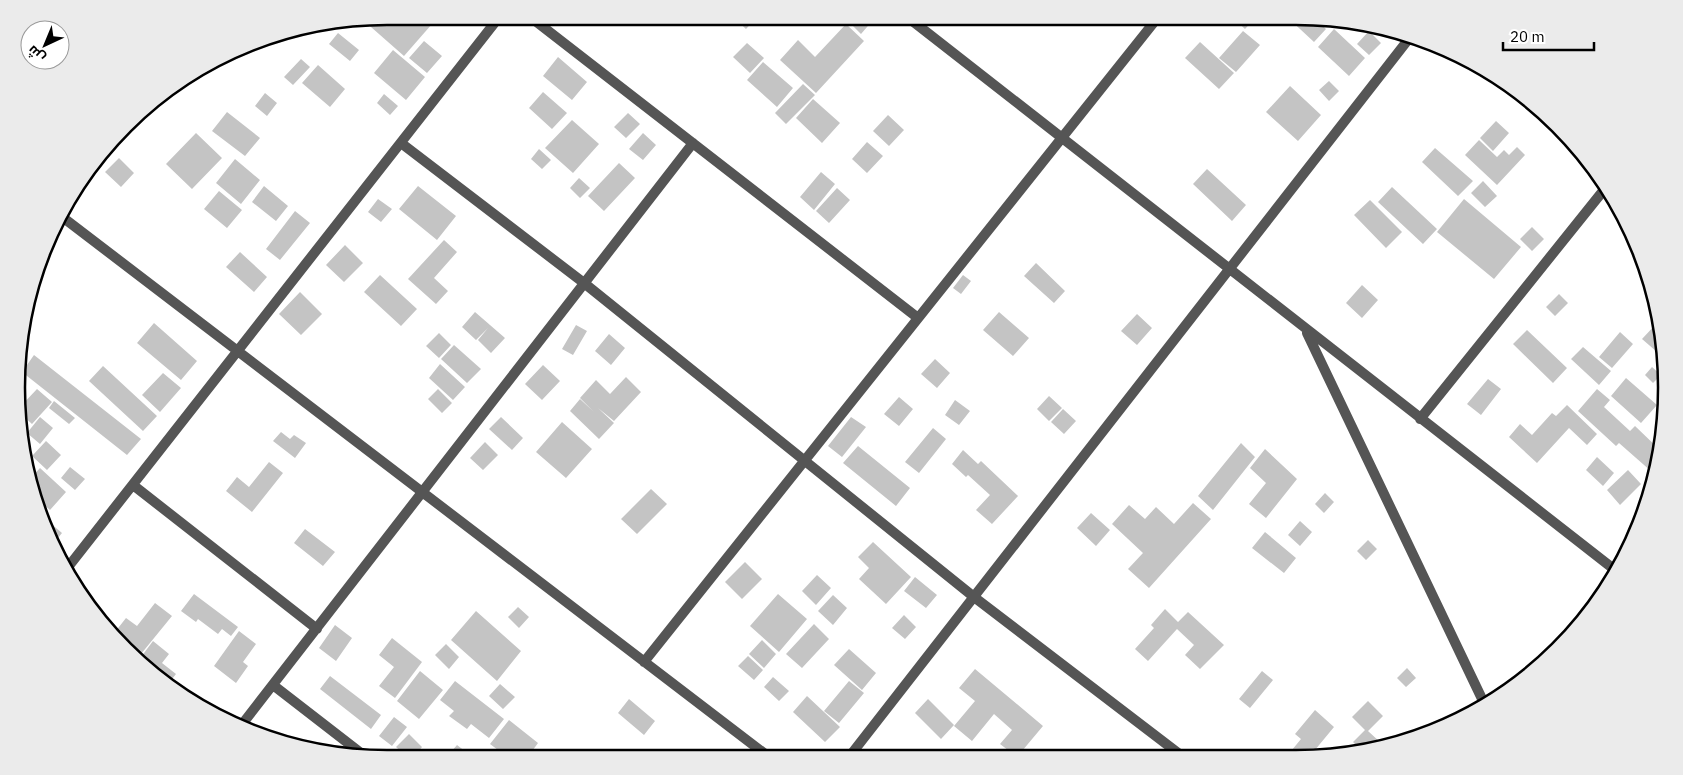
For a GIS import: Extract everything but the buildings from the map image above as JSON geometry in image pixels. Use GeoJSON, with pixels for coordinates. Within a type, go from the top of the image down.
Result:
{"type":"FeatureCollection","features":[{"type":"Feature","properties":{"kind":"street"},"geometry":{"type":"LineString","coordinates":[[71,564],[493,25]]}},
{"type":"Feature","properties":{"kind":"street"},"geometry":{"type":"LineString","coordinates":[[541,25],[918,318]]}},
{"type":"Feature","properties":{"kind":"street"},"geometry":{"type":"LineString","coordinates":[[917,25],[1305,330],[1610,566]]}},
{"type":"Feature","properties":{"kind":"street"},"geometry":{"type":"LineString","coordinates":[[644,662],[1152,25]]}},
{"type":"Feature","properties":{"kind":"street"},"geometry":{"type":"LineString","coordinates":[[854,750],[1406,42]]}},
{"type":"Feature","properties":{"kind":"street"},"geometry":{"type":"LineString","coordinates":[[401,142],[584,283],[974,597],[1174,750]]}},
{"type":"Feature","properties":{"kind":"street"},"geometry":{"type":"LineString","coordinates":[[245,720],[693,143]]}},
{"type":"Feature","properties":{"kind":"street"},"geometry":{"type":"LineString","coordinates":[[1420,419],[1601,193]]}},
{"type":"Feature","properties":{"kind":"street"},"geometry":{"type":"LineString","coordinates":[[66,220],[760,750]]}},
{"type":"Feature","properties":{"kind":"street"},"geometry":{"type":"LineString","coordinates":[[1305,330],[1481,698]]}},
{"type":"Feature","properties":{"kind":"street"},"geometry":{"type":"LineString","coordinates":[[133,485],[317,629]]}},
{"type":"Feature","properties":{"kind":"street"},"geometry":{"type":"LineString","coordinates":[[273,685],[355,748]]}}]}
